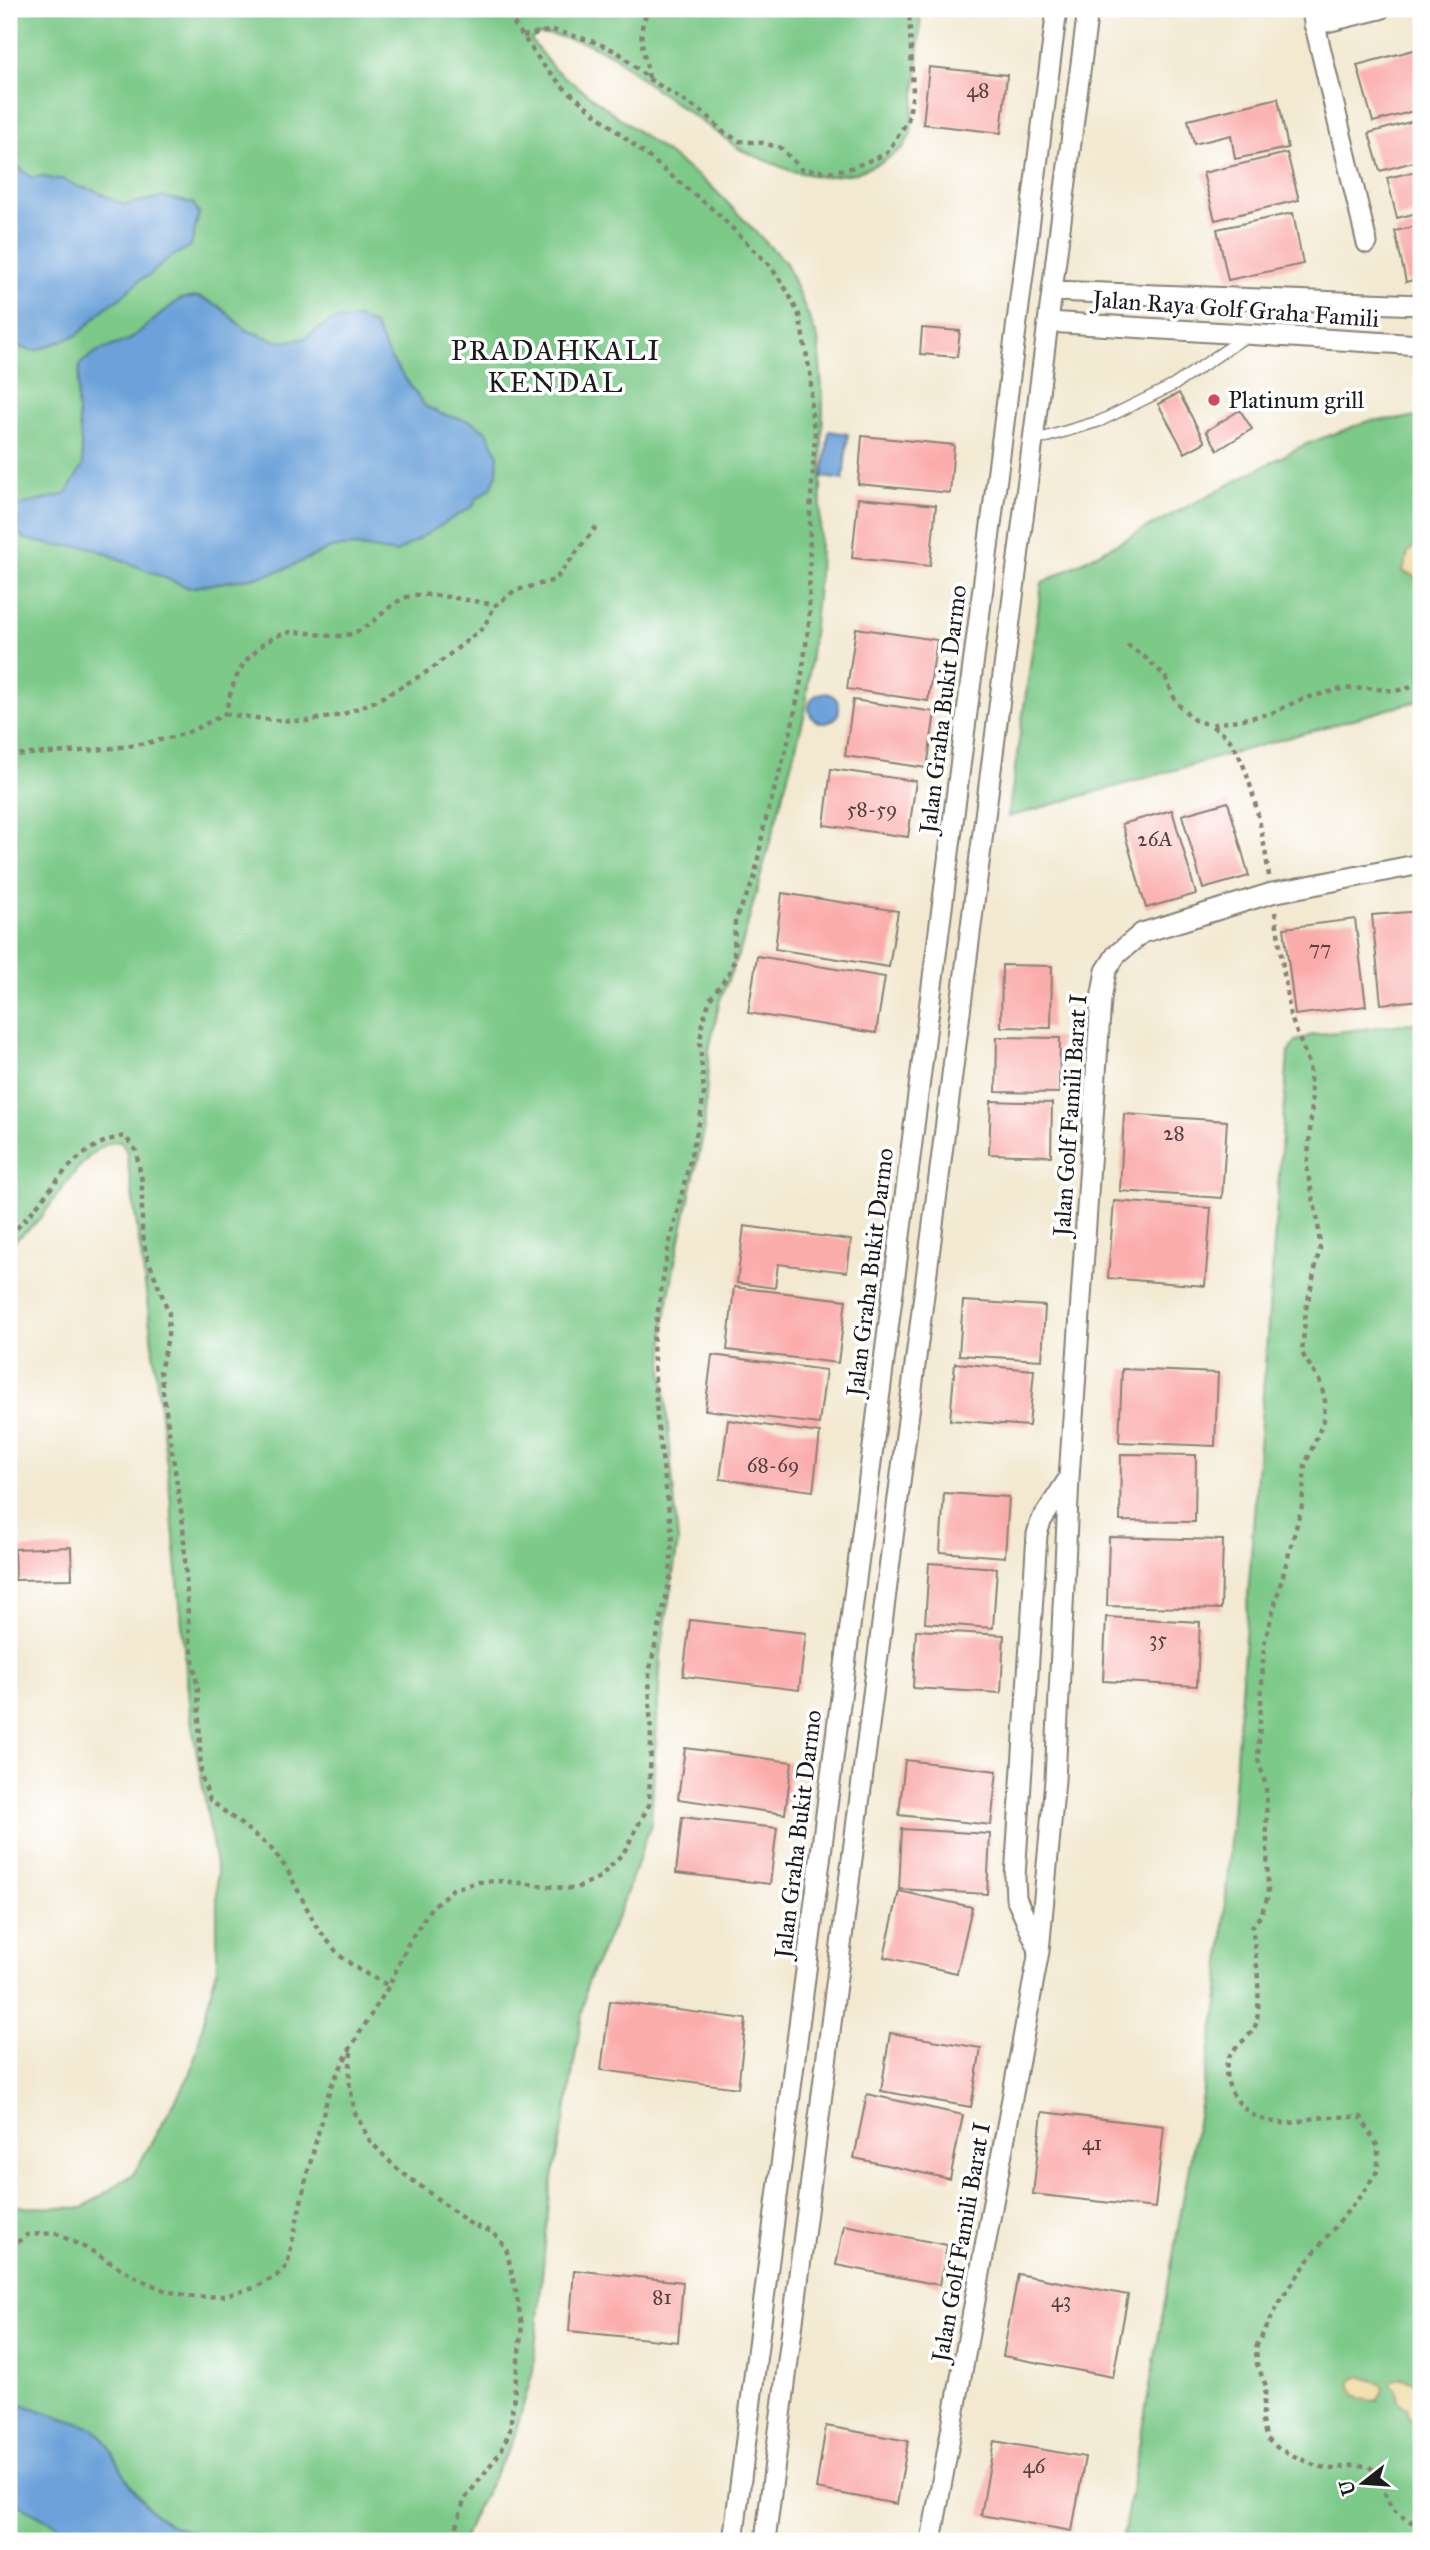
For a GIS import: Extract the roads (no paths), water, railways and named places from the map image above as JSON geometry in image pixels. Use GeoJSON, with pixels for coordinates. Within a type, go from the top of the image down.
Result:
{"type":"FeatureCollection","features":[{"type":"Feature","properties":{"kind":"street","name":"Jalan Graha Bukit Darmo"},"geometry":{"type":"LineString","coordinates":[[733,2541],[1057,9]]}},
{"type":"Feature","properties":{"kind":"street"},"geometry":{"type":"LineString","coordinates":[[765,2541],[1088,9]]}},
{"type":"Feature","properties":{"kind":"street"},"geometry":{"type":"LineString","coordinates":[[1367,243],[1312,17],[1380,9]]}},
{"type":"Feature","properties":{"kind":"street","name":"Jalan Raya Golf Graha Famili"},"geometry":{"type":"LineString","coordinates":[[1052,291],[1421,305]]}},
{"type":"Feature","properties":{"kind":"street","name":"Jalan Raya Golf Graha Famili"},"geometry":{"type":"LineString","coordinates":[[1048,322],[1421,345]]}},
{"type":"Feature","properties":{"kind":"street","name":"Jalan Golf Famili Barat I"},"geometry":{"type":"LineString","coordinates":[[931,2541],[1039,1951],[1055,1780],[1069,1478],[1101,999],[1106,971],[1116,955],[1142,933],[1272,893],[1421,864]]}},
{"type":"Feature","properties":{"kind":"street","name":"Jalan Golf Famili Barat I"},"geometry":{"type":"LineString","coordinates":[[1039,1951],[1016,1898],[1015,1877],[1037,1534],[1041,1521],[1069,1478]]}},
{"type":"Feature","properties":{"kind":"lane"},"geometry":{"type":"LineString","coordinates":[[1033,441],[1100,421],[1174,385],[1249,334]]}},
{"type":"Feature","properties":{"kind":"water"},"geometry":{"type":"Polygon","coordinates":[[[9,161],[33,178],[42,176],[63,179],[124,205],[162,197],[193,203],[199,214],[191,246],[166,260],[150,275],[140,280],[105,308],[78,335],[35,351],[22,348],[9,338],[9,161]]]}},
{"type":"Feature","properties":{"kind":"water"},"geometry":{"type":"Polygon","coordinates":[[[199,297],[219,306],[246,330],[280,342],[303,339],[331,321],[357,318],[374,325],[389,356],[425,406],[441,414],[473,422],[487,432],[498,454],[497,474],[491,488],[476,499],[473,506],[395,553],[354,546],[331,548],[283,570],[262,576],[189,588],[90,547],[51,545],[25,539],[13,529],[10,519],[13,507],[66,494],[83,465],[77,401],[80,364],[98,351],[129,340],[180,299],[199,297]]]}},
{"type":"Feature","properties":{"kind":"water"},"geometry":{"type":"Polygon","coordinates":[[[829,431],[848,434],[843,480],[823,477],[829,431]]]}},
{"type":"Feature","properties":{"kind":"water"},"geometry":{"type":"Polygon","coordinates":[[[824,693],[835,697],[839,708],[835,719],[824,723],[813,719],[809,708],[813,697],[824,693]]]}},
{"type":"Feature","properties":{"kind":"water"},"geometry":{"type":"Polygon","coordinates":[[[9,2400],[93,2428],[105,2439],[131,2486],[151,2510],[170,2525],[225,2541],[79,2541],[69,2532],[9,2499],[9,2400]]]}},
{"type":"Feature","properties":{"kind":"place","name":"Platinum grill"},"geometry":{"type":"Point","coordinates":[1214,400]}},
{"type":"Feature","properties":{"kind":"district","name":"PRADAHKALI KENDAL"},"geometry":{"type":"Point","coordinates":[556,366]}}]}
